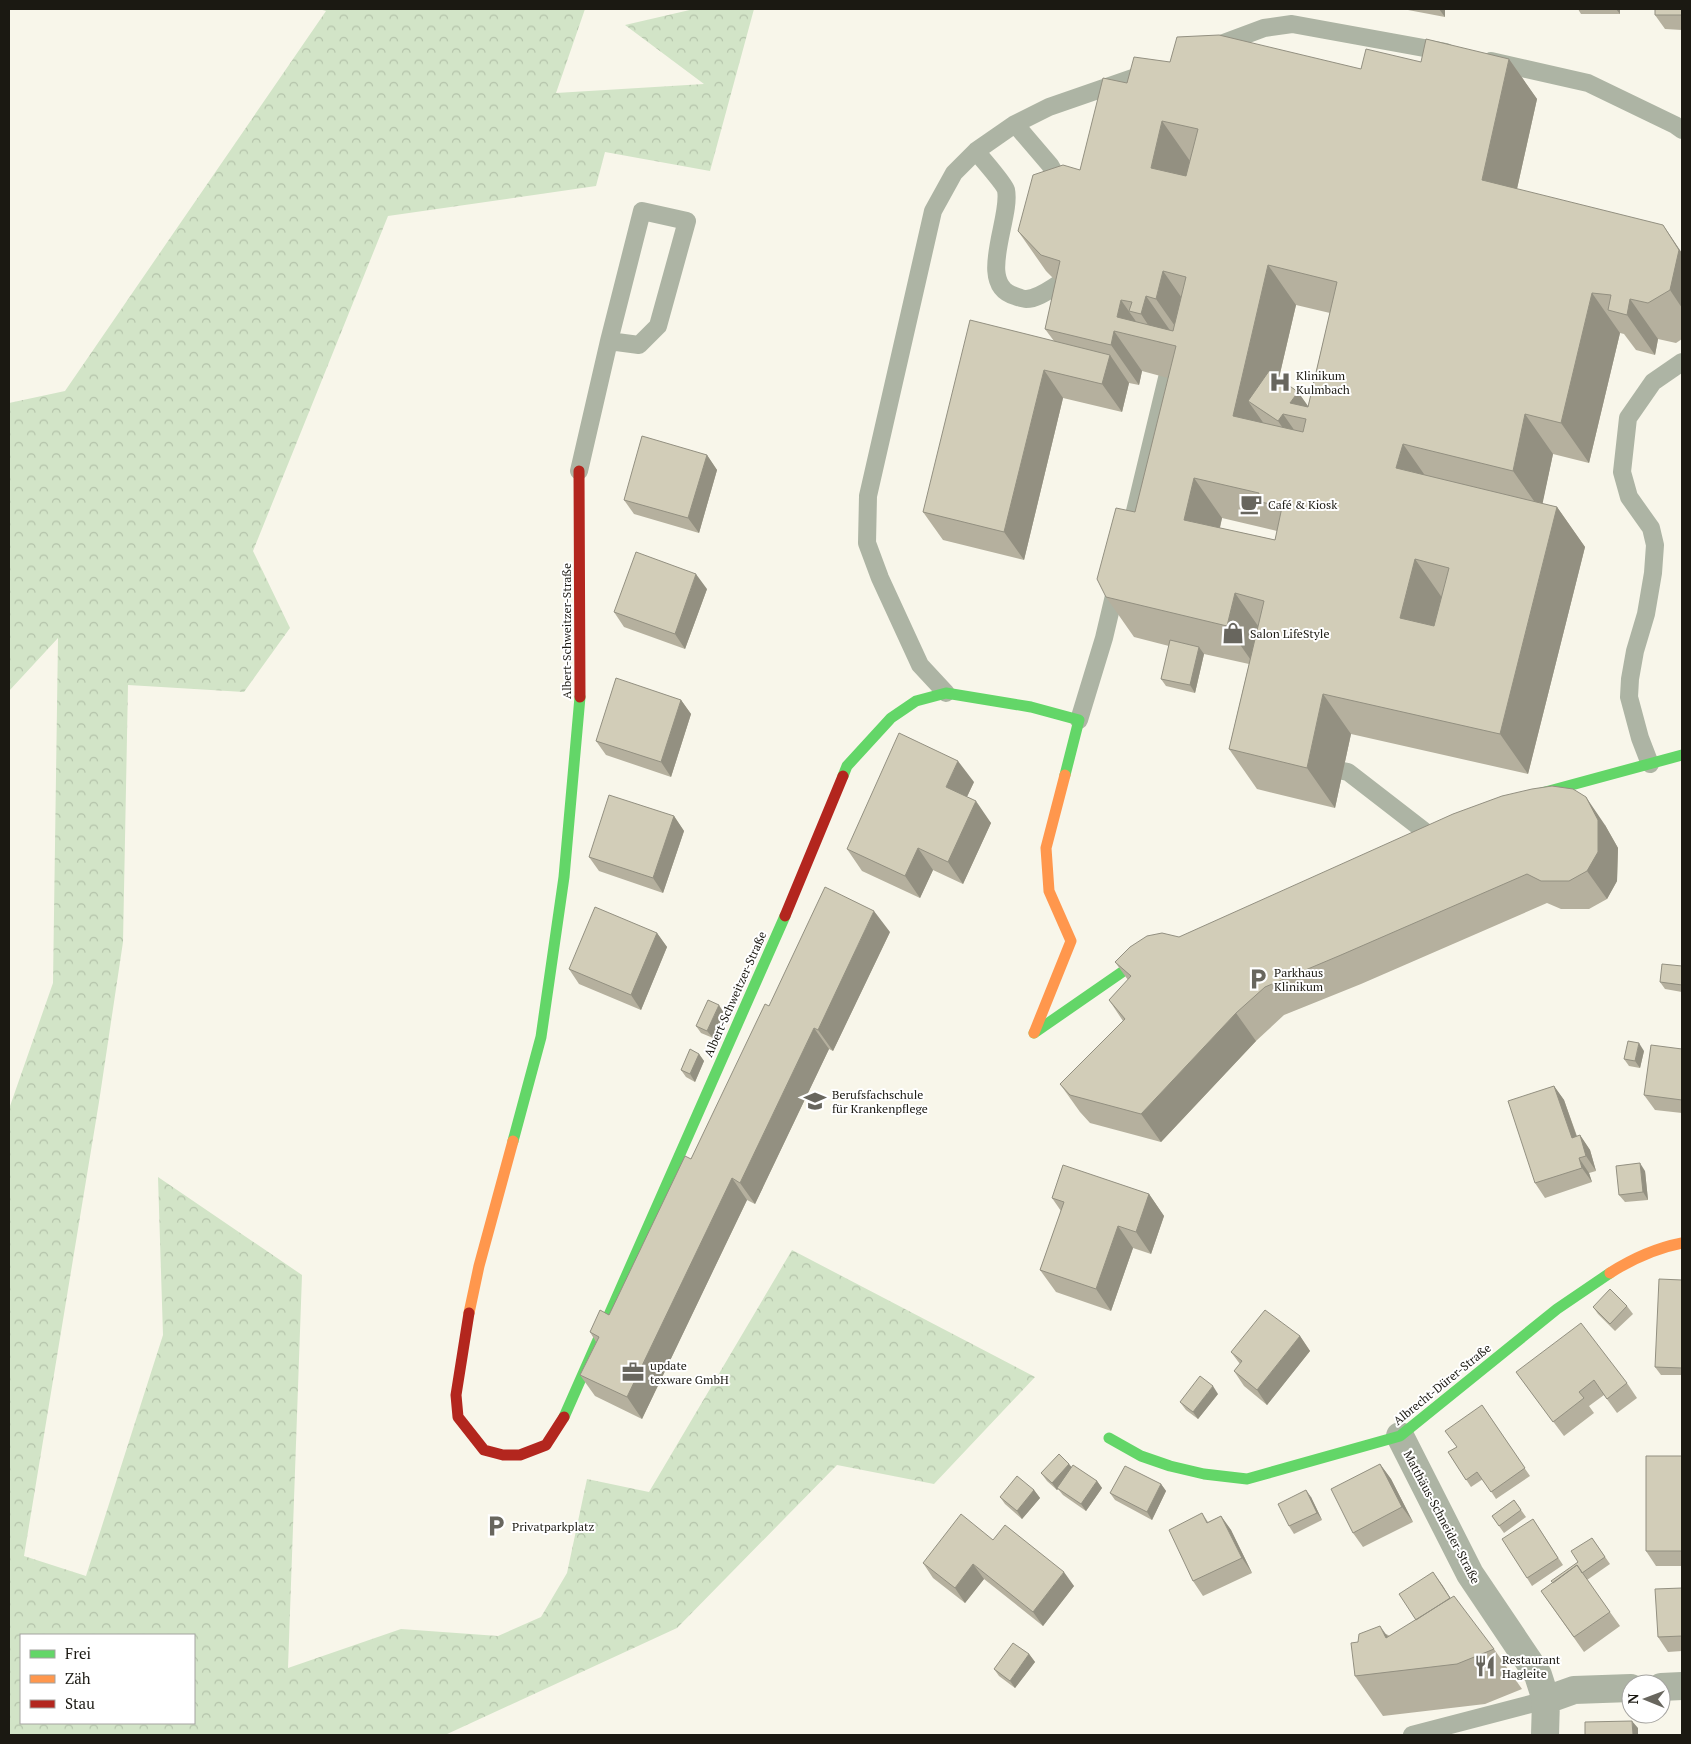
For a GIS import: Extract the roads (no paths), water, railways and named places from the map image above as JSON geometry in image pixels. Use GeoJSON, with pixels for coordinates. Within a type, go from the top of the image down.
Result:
{"type":"FeatureCollection","features":[{"type":"Feature","properties":{"kind":"street","name":"Albert-Schweitzer-Straße"},"geometry":{"type":"LineString","coordinates":[[579,471],[580,709],[564,876],[541,1037],[479,1266],[467,1321],[456,1395],[458,1417],[484,1450],[503,1455],[520,1455],[546,1445],[565,1414],[802,876],[847,766],[891,718],[916,701],[946,692],[1031,707],[1079,720]]}},
{"type":"Feature","properties":{"kind":"street"},"geometry":{"type":"LineString","coordinates":[[1079,720],[1046,848],[1048,891],[1070,941],[1034,1034],[1138,961],[1165,950]]}},
{"type":"Feature","properties":{"kind":"street"},"geometry":{"type":"LineString","coordinates":[[1512,802],[1682,755]]}},
{"type":"Feature","properties":{"kind":"street","name":"Albrecht-Dürer-Straße"},"geometry":{"type":"LineString","coordinates":[[1109,1438],[1141,1456],[1170,1466],[1204,1474],[1247,1479],[1400,1436],[1557,1309],[1626,1263],[1665,1246],[1682,1243]]}},
{"type":"Feature","properties":{"kind":"street","name":"Matthäus-Schneider-Straße"},"geometry":{"type":"LineString","coordinates":[[1400,1436],[1470,1574],[1538,1675],[1546,1700],[1545,1735]]}},
{"type":"Feature","properties":{"kind":"street"},"geometry":{"type":"LineString","coordinates":[[1546,1700],[1574,1690],[1621,1688]]}},
{"type":"Feature","properties":{"kind":"lane"},"geometry":{"type":"LineString","coordinates":[[1201,52],[1264,28],[1292,24],[1467,56],[1588,83],[1682,130]]}},
{"type":"Feature","properties":{"kind":"lane"},"geometry":{"type":"LineString","coordinates":[[946,692],[920,665],[880,578],[867,543],[868,496],[933,211],[954,173],[976,151],[1015,124],[1049,107],[1165,66]]}},
{"type":"Feature","properties":{"kind":"lane"},"geometry":{"type":"LineString","coordinates":[[1015,124],[1050,165],[1070,200]]}},
{"type":"Feature","properties":{"kind":"lane"},"geometry":{"type":"LineString","coordinates":[[976,151],[1006,189],[1006,205],[995,264],[997,279],[1008,294],[1026,299],[1045,293],[1058,285]]}},
{"type":"Feature","properties":{"kind":"lane"},"geometry":{"type":"LineString","coordinates":[[579,471],[609,341],[642,210],[687,221],[658,326],[639,344],[609,341]]}},
{"type":"Feature","properties":{"kind":"lane"},"geometry":{"type":"LineString","coordinates":[[1650,764],[1640,738],[1629,697],[1635,651],[1646,614],[1656,545],[1651,528],[1629,497],[1622,472],[1628,418],[1653,382],[1682,362]]}},
{"type":"Feature","properties":{"kind":"lane"},"geometry":{"type":"LineString","coordinates":[[1125,551],[1167,378]]}},
{"type":"Feature","properties":{"kind":"lane"},"geometry":{"type":"LineString","coordinates":[[1079,720],[1104,638],[1120,571]]}},
{"type":"Feature","properties":{"kind":"lane"},"geometry":{"type":"LineString","coordinates":[[1343,771],[1348,772],[1432,836]]}},
{"type":"Feature","properties":{"kind":"lane"},"geometry":{"type":"LineString","coordinates":[[1412,1735],[1546,1700]]}},
{"type":"Feature","properties":{"kind":"place","name":"Klinikum Kulmbach"},"geometry":{"type":"Point","coordinates":[1280,382]}},
{"type":"Feature","properties":{"kind":"place","name":"Café & Kiosk"},"geometry":{"type":"Point","coordinates":[1251,504]}},
{"type":"Feature","properties":{"kind":"place","name":"Salon LifeStyle"},"geometry":{"type":"Point","coordinates":[1233,633]}},
{"type":"Feature","properties":{"kind":"place","name":"Parkhaus Klinikum"},"geometry":{"type":"Point","coordinates":[1258,979]}},
{"type":"Feature","properties":{"kind":"place","name":"Berufsfachschule für Krankenpflege"},"geometry":{"type":"Point","coordinates":[815,1101]}},
{"type":"Feature","properties":{"kind":"place","name":"update texware GmbH"},"geometry":{"type":"Point","coordinates":[633,1372]}},
{"type":"Feature","properties":{"kind":"place","name":"Privatparkplatz"},"geometry":{"type":"Point","coordinates":[496,1526]}},
{"type":"Feature","properties":{"kind":"place","name":"Restaurant Hagleite"},"geometry":{"type":"Point","coordinates":[1485,1666]}}]}
